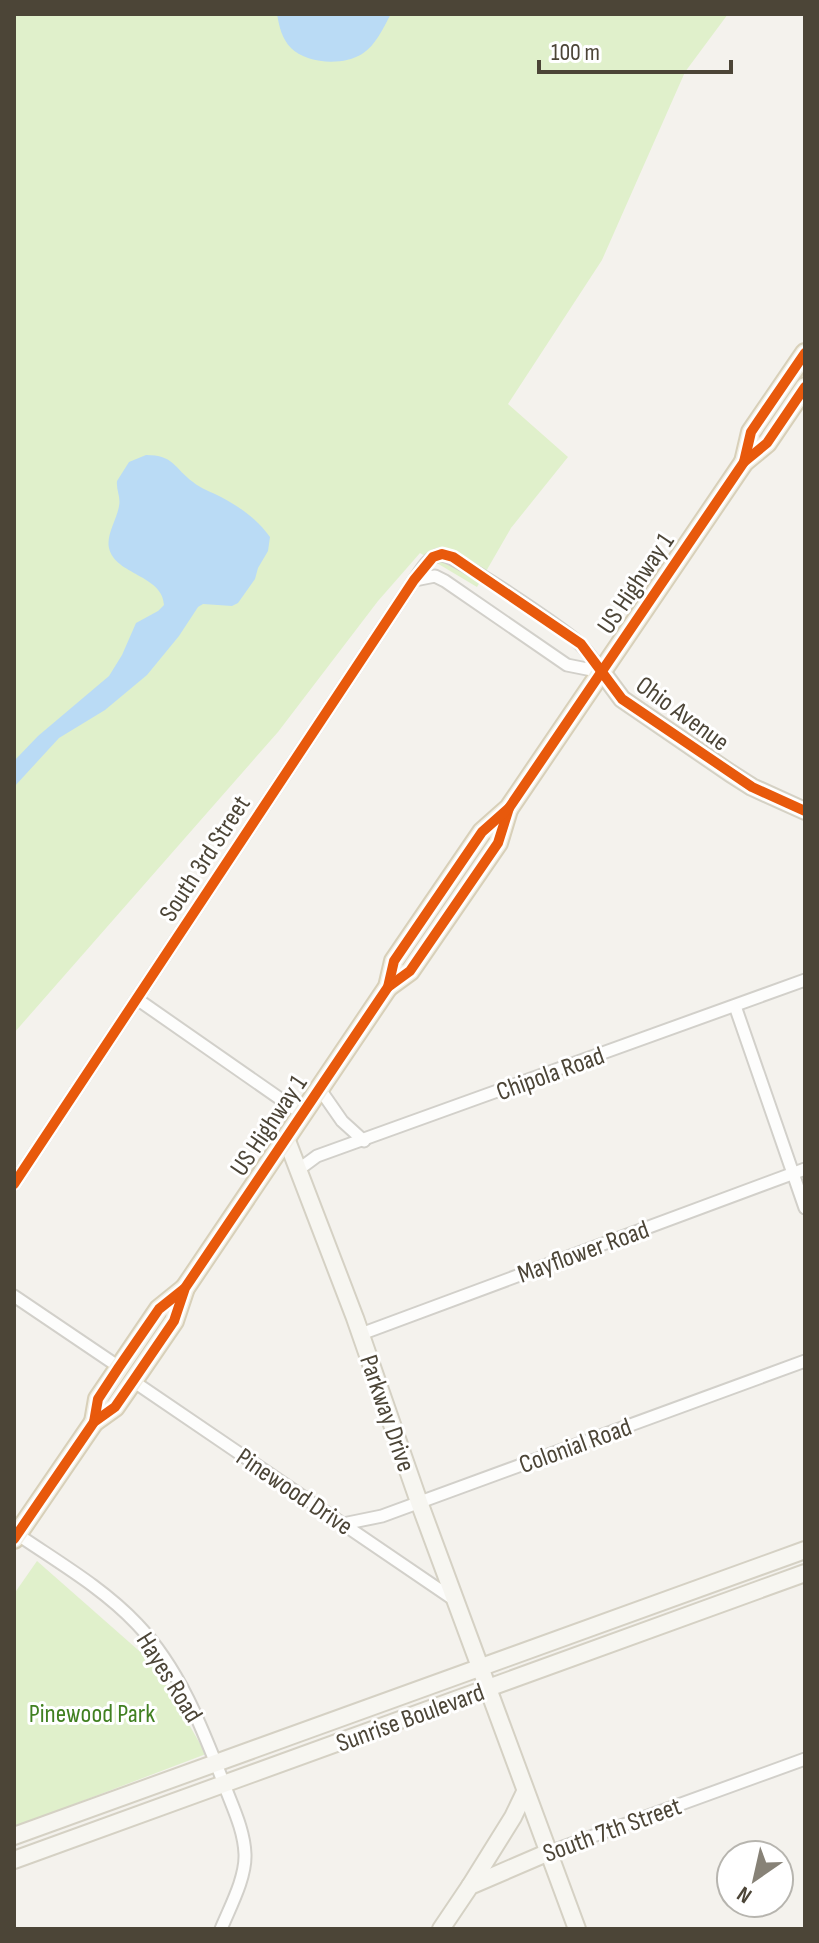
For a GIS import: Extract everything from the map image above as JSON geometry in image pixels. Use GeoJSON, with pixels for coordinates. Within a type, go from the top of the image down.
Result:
{"type":"FeatureCollection","features":[{"type":"Feature","properties":{"kind":"main road","name":"US Highway 1"},"geometry":{"type":"LineString","coordinates":[[744,462],[751,432],[805,353]]}},
{"type":"Feature","properties":{"kind":"main road","name":"US Highway 1"},"geometry":{"type":"LineString","coordinates":[[15,1535],[94,1422],[115,1407],[133,1381],[174,1321],[185,1288],[319,1088],[388,987],[410,971],[498,843],[509,808],[744,462],[767,443],[805,387]]}},
{"type":"Feature","properties":{"kind":"main road","name":"Ohio Avenue"},"geometry":{"type":"LineString","coordinates":[[602,672],[622,699],[730,773],[752,787],[805,811]]}},
{"type":"Feature","properties":{"kind":"main road","name":"Parkway Drive"},"geometry":{"type":"LineString","coordinates":[[286,1138],[361,1334],[419,1502],[577,1929]]}},
{"type":"Feature","properties":{"kind":"main road","name":"US Highway 1"},"geometry":{"type":"LineString","coordinates":[[94,1422],[98,1399],[119,1367],[159,1309],[185,1288]]}},
{"type":"Feature","properties":{"kind":"main road","name":"Sunrise Boulevard"},"geometry":{"type":"LineString","coordinates":[[14,1836],[805,1550]]}},
{"type":"Feature","properties":{"kind":"main road","name":"Sunrise Boulevard"},"geometry":{"type":"LineString","coordinates":[[14,1860],[805,1573]]}},
{"type":"Feature","properties":{"kind":"main road"},"geometry":{"type":"LineString","coordinates":[[441,1929],[513,1817],[525,1792]]}},
{"type":"Feature","properties":{"kind":"main road","name":"South 7th Street"},"geometry":{"type":"LineString","coordinates":[[470,1886],[549,1852]]}},
{"type":"Feature","properties":{"kind":"street","name":"Ohio Avenue"},"geometry":{"type":"LineString","coordinates":[[433,557],[442,554],[453,557],[476,572],[581,644],[602,672]]}},
{"type":"Feature","properties":{"kind":"street","name":"South 3rd Street"},"geometry":{"type":"LineString","coordinates":[[14,1184],[414,580],[433,557]]}},
{"type":"Feature","properties":{"kind":"street","name":"Ohio Avenue"},"geometry":{"type":"LineString","coordinates":[[414,580],[435,576],[567,665],[602,672]]}},
{"type":"Feature","properties":{"kind":"street","name":"Chipola Road"},"geometry":{"type":"LineString","coordinates":[[298,1170],[317,1156],[805,980]]}},
{"type":"Feature","properties":{"kind":"street"},"geometry":{"type":"LineString","coordinates":[[137,999],[302,1114]]}},
{"type":"Feature","properties":{"kind":"street"},"geometry":{"type":"LineString","coordinates":[[735,1006],[805,1208]]}},
{"type":"Feature","properties":{"kind":"street"},"geometry":{"type":"LineString","coordinates":[[319,1088],[342,1121],[364,1141]]}},
{"type":"Feature","properties":{"kind":"street","name":"Mayflower Road"},"geometry":{"type":"LineString","coordinates":[[361,1334],[805,1169]]}},
{"type":"Feature","properties":{"kind":"street"},"geometry":{"type":"LineString","coordinates":[[14,1296],[119,1367]]}},
{"type":"Feature","properties":{"kind":"street","name":"Colonial Road"},"geometry":{"type":"LineString","coordinates":[[343,1524],[382,1516],[805,1361]]}},
{"type":"Feature","properties":{"kind":"street","name":"Pinewood Drive"},"geometry":{"type":"LineString","coordinates":[[133,1381],[456,1601]]}},
{"type":"Feature","properties":{"kind":"street","name":"Hayes Road"},"geometry":{"type":"LineString","coordinates":[[15,1535],[103,1593],[138,1624],[170,1667],[196,1713],[239,1822],[245,1856],[236,1892],[221,1929]]}},
{"type":"Feature","properties":{"kind":"street","name":"South 7th Street"},"geometry":{"type":"LineString","coordinates":[[549,1852],[805,1759]]}},
{"type":"Feature","properties":{"kind":"green space"},"geometry":{"type":"Polygon","coordinates":[[[14,14],[728,14],[685,72],[602,260],[508,404],[568,457],[511,528],[477,587],[420,553],[378,601],[278,732],[14,1033],[14,14]]]}},
{"type":"Feature","properties":{"kind":"green space","name":"Pinewood Park"},"geometry":{"type":"Polygon","coordinates":[[[37,1561],[154,1664],[206,1754],[14,1827],[14,1594],[37,1561]]]}},
{"type":"Feature","properties":{"kind":"water"},"geometry":{"type":"Polygon","coordinates":[[[277,14],[391,14],[379,36],[362,54],[325,62],[306,57],[291,48],[283,36],[277,14]]]}},
{"type":"Feature","properties":{"kind":"water"},"geometry":{"type":"Polygon","coordinates":[[[146,455],[168,460],[196,484],[248,514],[270,537],[268,551],[255,579],[238,603],[232,606],[203,604],[198,607],[147,675],[105,710],[59,738],[14,787],[14,761],[38,736],[109,676],[136,623],[164,605],[156,587],[120,564],[109,548],[119,503],[117,481],[129,462],[146,455]]]}},
{"type":"Feature","properties":{"kind":"cycle path"},"geometry":{"type":"LineString","coordinates":[[744,462],[751,432],[805,353]]}},
{"type":"Feature","properties":{"kind":"cycle path"},"geometry":{"type":"LineString","coordinates":[[14,1539],[94,1422],[115,1407],[174,1321],[185,1288],[388,987],[394,961],[482,832],[509,808],[744,462],[767,443],[805,387]]}},
{"type":"Feature","properties":{"kind":"cycle path"},"geometry":{"type":"LineString","coordinates":[[14,1184],[414,580],[433,557],[442,554],[453,557],[581,644],[622,699],[752,787],[805,811]]}},
{"type":"Feature","properties":{"kind":"cycle path"},"geometry":{"type":"LineString","coordinates":[[388,987],[410,971],[498,843],[509,808]]}},
{"type":"Feature","properties":{"kind":"cycle path"},"geometry":{"type":"LineString","coordinates":[[94,1422],[98,1399],[119,1367],[159,1309],[184,1289]]}}]}
